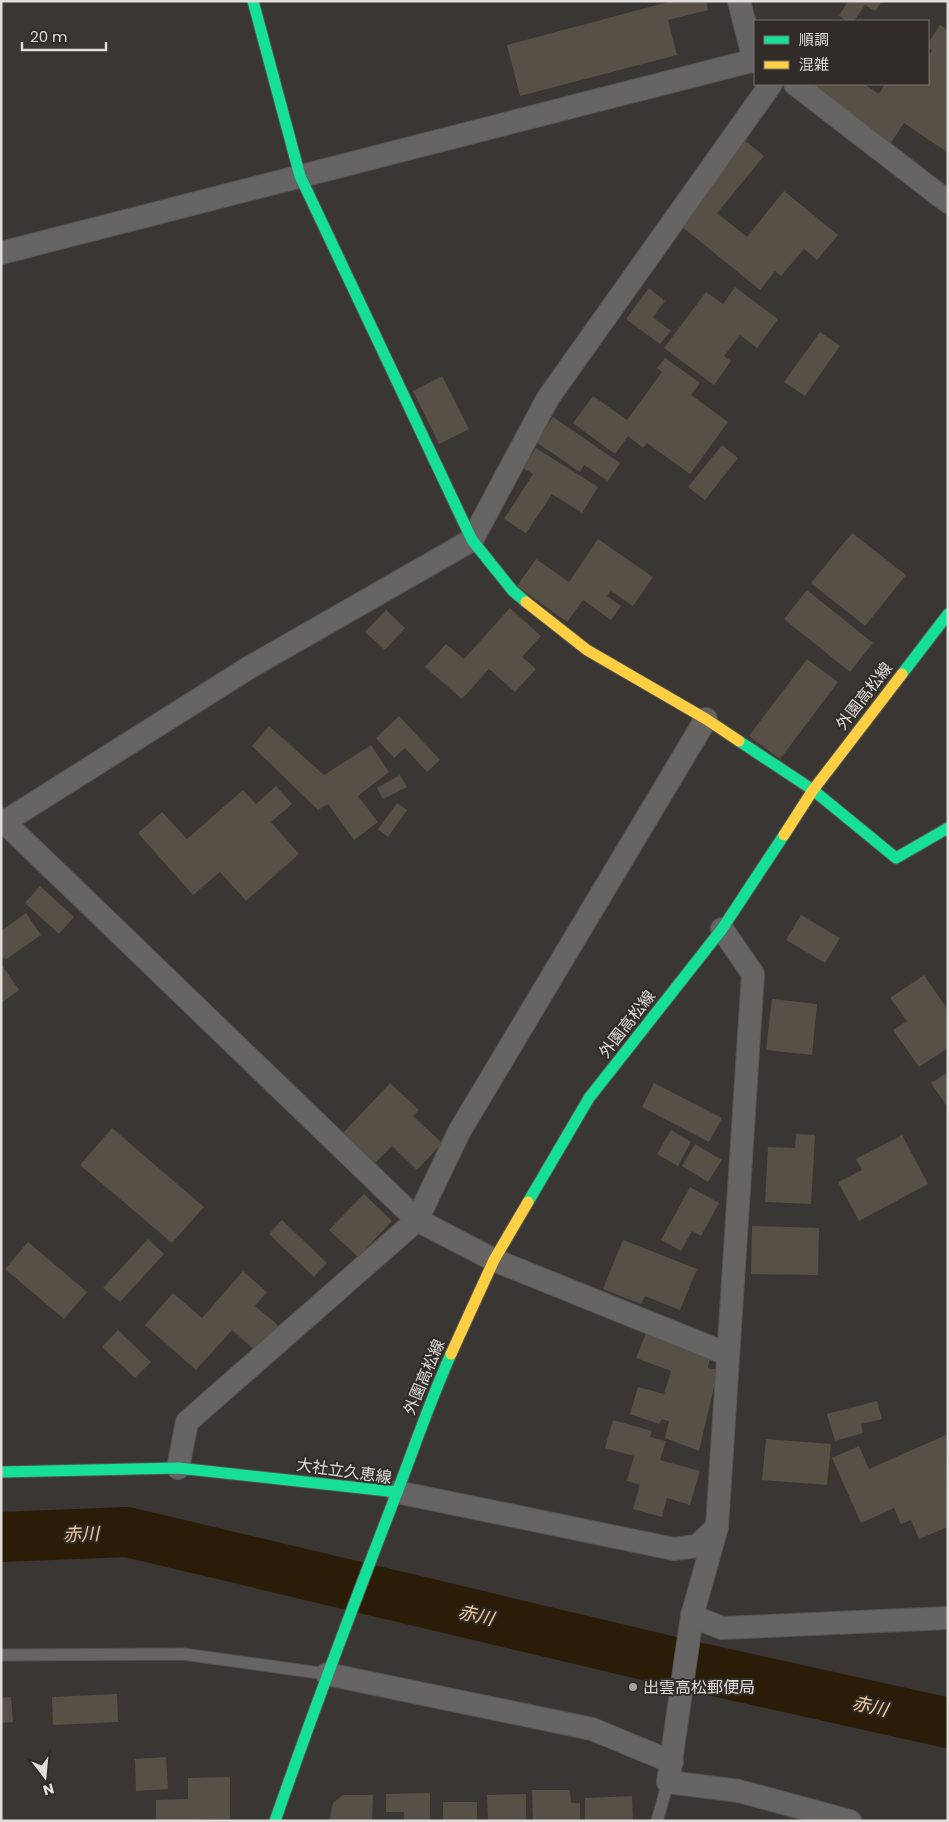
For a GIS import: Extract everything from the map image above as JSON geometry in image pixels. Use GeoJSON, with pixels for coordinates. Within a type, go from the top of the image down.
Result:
{"type":"FeatureCollection","features":[{"type":"Feature","properties":{"kind":"main road"},"geometry":{"type":"LineString","coordinates":[[253,1],[300,176],[472,540],[513,591],[587,650],[706,719],[812,790],[896,858],[948,828]]}},
{"type":"Feature","properties":{"kind":"main road","name":"外園高松線"},"geometry":{"type":"LineString","coordinates":[[397,1492],[430,1400],[494,1260],[589,1098],[722,929],[812,790],[948,614]]}},
{"type":"Feature","properties":{"kind":"main road","name":"大社立久恵線"},"geometry":{"type":"LineString","coordinates":[[1,1472],[178,1468],[397,1492],[381,1528],[335,1650],[275,1821]]}},
{"type":"Feature","properties":{"kind":"street"},"geometry":{"type":"LineString","coordinates":[[739,1],[754,56]]}},
{"type":"Feature","properties":{"kind":"street"},"geometry":{"type":"LineString","coordinates":[[1,253],[754,60]]}},
{"type":"Feature","properties":{"kind":"street"},"geometry":{"type":"LineString","coordinates":[[727,1354],[494,1260],[417,1220],[2,822],[250,667],[472,540],[548,398],[770,85]]}},
{"type":"Feature","properties":{"kind":"street"},"geometry":{"type":"LineString","coordinates":[[795,85],[948,202]]}},
{"type":"Feature","properties":{"kind":"street"},"geometry":{"type":"LineString","coordinates":[[178,1468],[187,1422],[417,1220],[459,1132],[706,719]]}},
{"type":"Feature","properties":{"kind":"street"},"geometry":{"type":"LineString","coordinates":[[670,1772],[692,1616],[717,1527],[753,974],[722,929]]}},
{"type":"Feature","properties":{"kind":"street"},"geometry":{"type":"LineString","coordinates":[[397,1492],[674,1549],[698,1546],[717,1527]]}},
{"type":"Feature","properties":{"kind":"street"},"geometry":{"type":"LineString","coordinates":[[692,1616],[722,1628],[948,1618]]}},
{"type":"Feature","properties":{"kind":"street"},"geometry":{"type":"LineString","coordinates":[[327,1674],[592,1730],[670,1772],[850,1821]]}},
{"type":"Feature","properties":{"kind":"lane"},"geometry":{"type":"LineString","coordinates":[[1,1655],[184,1654],[327,1674]]}},
{"type":"Feature","properties":{"kind":"lane"},"geometry":{"type":"LineString","coordinates":[[656,1821],[670,1772]]}},
{"type":"Feature","properties":{"kind":"building"},"geometry":{"type":"Polygon","coordinates":[[[672,1],[706,1],[708,10],[668,20],[677,55],[520,96],[507,45],[672,1]]]}},
{"type":"Feature","properties":{"kind":"building"},"geometry":{"type":"Polygon","coordinates":[[[848,1],[882,1],[875,11],[865,5],[855,20],[845,20],[839,16],[848,1]]]}},
{"type":"Feature","properties":{"kind":"building"},"geometry":{"type":"Polygon","coordinates":[[[940,25],[948,30],[948,153],[904,123],[890,144],[803,85],[866,85],[879,94],[884,85],[929,85],[929,56],[932,51],[929,49],[929,42],[940,25]]]}},
{"type":"Feature","properties":{"kind":"building"},"geometry":{"type":"Polygon","coordinates":[[[738,135],[764,156],[717,213],[747,237],[784,191],[838,235],[817,260],[804,249],[781,276],[775,271],[760,290],[670,217],[738,135]]]}},
{"type":"Feature","properties":{"kind":"building"},"geometry":{"type":"Polygon","coordinates":[[[735,287],[778,319],[757,348],[740,335],[724,356],[731,361],[714,385],[664,348],[706,292],[723,304],[735,287]]]}},
{"type":"Feature","properties":{"kind":"building"},"geometry":{"type":"Polygon","coordinates":[[[649,288],[665,301],[653,317],[671,331],[660,344],[626,319],[649,288]]]}},
{"type":"Feature","properties":{"kind":"building"},"geometry":{"type":"Polygon","coordinates":[[[820,332],[840,346],[805,396],[784,382],[820,332]]]}},
{"type":"Feature","properties":{"kind":"building"},"geometry":{"type":"Polygon","coordinates":[[[665,358],[700,383],[691,395],[728,422],[690,474],[647,443],[643,448],[628,436],[615,454],[573,423],[593,396],[627,420],[662,372],[657,368],[665,358]]]}},
{"type":"Feature","properties":{"kind":"building"},"geometry":{"type":"Polygon","coordinates":[[[442,376],[469,429],[439,444],[413,391],[442,376]]]}},
{"type":"Feature","properties":{"kind":"building"},"geometry":{"type":"Polygon","coordinates":[[[553,417],[620,463],[608,481],[584,465],[580,472],[536,442],[553,417]]]}},
{"type":"Feature","properties":{"kind":"building"},"geometry":{"type":"Polygon","coordinates":[[[722,445],[738,458],[705,500],[688,487],[722,445]]]}},
{"type":"Feature","properties":{"kind":"building"},"geometry":{"type":"Polygon","coordinates":[[[536,448],[598,487],[582,513],[552,494],[526,533],[504,519],[533,474],[523,468],[536,448]]]}},
{"type":"Feature","properties":{"kind":"building"},"geometry":{"type":"Polygon","coordinates":[[[852,533],[906,575],[865,626],[811,583],[852,533]]]}},
{"type":"Feature","properties":{"kind":"building"},"geometry":{"type":"Polygon","coordinates":[[[598,539],[653,577],[633,606],[611,591],[607,596],[621,606],[611,620],[583,600],[567,622],[517,586],[536,559],[569,582],[598,539]]]}},
{"type":"Feature","properties":{"kind":"building"},"geometry":{"type":"Polygon","coordinates":[[[807,590],[873,643],[850,672],[784,619],[807,590]]]}},
{"type":"Feature","properties":{"kind":"building"},"geometry":{"type":"Polygon","coordinates":[[[510,608],[541,636],[522,657],[536,669],[515,692],[489,669],[462,699],[425,667],[446,644],[464,659],[510,608]]]}},
{"type":"Feature","properties":{"kind":"building"},"geometry":{"type":"Polygon","coordinates":[[[386,610],[405,628],[385,650],[365,632],[386,610]]]}},
{"type":"Feature","properties":{"kind":"building"},"geometry":{"type":"Polygon","coordinates":[[[807,659],[838,682],[780,759],[749,736],[807,659]]]}},
{"type":"Feature","properties":{"kind":"building"},"geometry":{"type":"Polygon","coordinates":[[[399,716],[440,760],[427,772],[405,748],[394,758],[376,738],[399,716]]]}},
{"type":"Feature","properties":{"kind":"building"},"geometry":{"type":"Polygon","coordinates":[[[269,726],[324,775],[371,745],[389,772],[358,796],[378,822],[354,840],[328,804],[318,810],[252,746],[269,726]]]}},
{"type":"Feature","properties":{"kind":"building"},"geometry":{"type":"Polygon","coordinates":[[[400,775],[407,787],[383,799],[377,788],[400,775]]]}},
{"type":"Feature","properties":{"kind":"building"},"geometry":{"type":"Polygon","coordinates":[[[276,786],[292,804],[271,822],[299,854],[246,901],[220,872],[193,895],[138,833],[162,812],[187,839],[243,790],[256,804],[276,786]]]}},
{"type":"Feature","properties":{"kind":"building"},"geometry":{"type":"Polygon","coordinates":[[[397,803],[407,810],[388,837],[378,829],[397,803]]]}},
{"type":"Feature","properties":{"kind":"building"},"geometry":{"type":"Polygon","coordinates":[[[40,886],[74,917],[59,934],[25,903],[40,886]]]}},
{"type":"Feature","properties":{"kind":"building"},"geometry":{"type":"Polygon","coordinates":[[[26,913],[41,935],[5,960],[1,955],[1,931],[26,913]]]}},
{"type":"Feature","properties":{"kind":"building"},"geometry":{"type":"Polygon","coordinates":[[[801,915],[840,938],[825,963],[786,940],[801,915]]]}},
{"type":"Feature","properties":{"kind":"building"},"geometry":{"type":"Polygon","coordinates":[[[1,964],[19,990],[1,1003],[1,964]]]}},
{"type":"Feature","properties":{"kind":"building"},"geometry":{"type":"Polygon","coordinates":[[[924,975],[948,1010],[948,1048],[919,1067],[893,1030],[907,1021],[890,998],[924,975]]]}},
{"type":"Feature","properties":{"kind":"building"},"geometry":{"type":"Polygon","coordinates":[[[772,999],[817,1004],[812,1055],[766,1050],[772,999]]]}},
{"type":"Feature","properties":{"kind":"building"},"geometry":{"type":"Polygon","coordinates":[[[948,1072],[948,1108],[931,1083],[948,1072]]]}},
{"type":"Feature","properties":{"kind":"building"},"geometry":{"type":"Polygon","coordinates":[[[390,1083],[419,1110],[413,1116],[442,1143],[417,1170],[392,1146],[375,1163],[343,1133],[390,1083]]]}},
{"type":"Feature","properties":{"kind":"building"},"geometry":{"type":"Polygon","coordinates":[[[654,1083],[722,1118],[709,1142],[642,1107],[654,1083]]]}},
{"type":"Feature","properties":{"kind":"building"},"geometry":{"type":"Polygon","coordinates":[[[112,1128],[204,1207],[172,1243],[80,1165],[112,1128]]]}},
{"type":"Feature","properties":{"kind":"building"},"geometry":{"type":"Polygon","coordinates":[[[671,1130],[691,1142],[678,1166],[657,1154],[671,1130]]]}},
{"type":"Feature","properties":{"kind":"building"},"geometry":{"type":"Polygon","coordinates":[[[796,1134],[815,1135],[811,1204],[765,1202],[768,1147],[795,1148],[796,1134]]]}},
{"type":"Feature","properties":{"kind":"building"},"geometry":{"type":"Polygon","coordinates":[[[902,1135],[928,1184],[859,1221],[838,1182],[862,1170],[856,1159],[902,1135]]]}},
{"type":"Feature","properties":{"kind":"building"},"geometry":{"type":"Polygon","coordinates":[[[695,1144],[722,1160],[708,1182],[682,1166],[695,1144]]]}},
{"type":"Feature","properties":{"kind":"building"},"geometry":{"type":"Polygon","coordinates":[[[690,1187],[719,1203],[701,1236],[692,1231],[681,1251],[661,1240],[690,1187]]]}},
{"type":"Feature","properties":{"kind":"building"},"geometry":{"type":"Polygon","coordinates":[[[364,1194],[392,1221],[358,1257],[329,1230],[364,1194]]]}},
{"type":"Feature","properties":{"kind":"building"},"geometry":{"type":"Polygon","coordinates":[[[282,1220],[327,1263],[314,1277],[269,1234],[282,1220]]]}},
{"type":"Feature","properties":{"kind":"building"},"geometry":{"type":"Polygon","coordinates":[[[752,1226],[819,1228],[818,1275],[751,1274],[752,1226]]]}},
{"type":"Feature","properties":{"kind":"building"},"geometry":{"type":"Polygon","coordinates":[[[148,1239],[164,1254],[120,1302],[103,1288],[148,1239]]]}},
{"type":"Feature","properties":{"kind":"building"},"geometry":{"type":"Polygon","coordinates":[[[623,1240],[697,1269],[680,1310],[645,1296],[641,1304],[603,1289],[623,1240]]]}},
{"type":"Feature","properties":{"kind":"building"},"geometry":{"type":"Polygon","coordinates":[[[28,1242],[87,1292],[64,1319],[5,1269],[28,1242]]]}},
{"type":"Feature","properties":{"kind":"building"},"geometry":{"type":"Polygon","coordinates":[[[243,1271],[267,1292],[255,1306],[279,1326],[256,1351],[232,1330],[196,1370],[145,1325],[173,1293],[202,1318],[243,1271]]]}},
{"type":"Feature","properties":{"kind":"building"},"geometry":{"type":"Polygon","coordinates":[[[118,1330],[151,1362],[135,1378],[102,1347],[118,1330]]]}},
{"type":"Feature","properties":{"kind":"building"},"geometry":{"type":"Polygon","coordinates":[[[647,1331],[710,1357],[708,1368],[718,1370],[699,1451],[665,1438],[669,1421],[662,1419],[659,1424],[630,1414],[638,1387],[664,1394],[671,1371],[636,1358],[647,1331]]]}},
{"type":"Feature","properties":{"kind":"building"},"geometry":{"type":"Polygon","coordinates":[[[877,1401],[882,1419],[861,1424],[863,1433],[835,1441],[827,1414],[877,1401]]]}},
{"type":"Feature","properties":{"kind":"building"},"geometry":{"type":"Polygon","coordinates":[[[613,1420],[652,1431],[650,1437],[666,1441],[660,1460],[700,1471],[690,1505],[667,1498],[662,1517],[633,1509],[640,1485],[627,1481],[634,1456],[605,1448],[613,1420]]]}},
{"type":"Feature","properties":{"kind":"building"},"geometry":{"type":"Polygon","coordinates":[[[946,1435],[948,1527],[919,1539],[911,1520],[901,1524],[894,1508],[861,1523],[832,1458],[859,1446],[869,1469],[946,1435]]]}},
{"type":"Feature","properties":{"kind":"building"},"geometry":{"type":"Polygon","coordinates":[[[766,1439],[831,1444],[827,1485],[762,1480],[766,1439]]]}},
{"type":"Feature","properties":{"kind":"building"},"geometry":{"type":"Polygon","coordinates":[[[117,1694],[118,1722],[53,1725],[52,1697],[117,1694]]]}},
{"type":"Feature","properties":{"kind":"building"},"geometry":{"type":"Polygon","coordinates":[[[11,1697],[13,1722],[1,1723],[1,1698],[11,1697]]]}},
{"type":"Feature","properties":{"kind":"building"},"geometry":{"type":"Polygon","coordinates":[[[166,1757],[168,1789],[136,1791],[135,1759],[166,1757]]]}},
{"type":"Feature","properties":{"kind":"building"},"geometry":{"type":"Polygon","coordinates":[[[230,1777],[230,1819],[156,1821],[156,1800],[188,1799],[188,1778],[230,1777]]]}},
{"type":"Feature","properties":{"kind":"building"},"geometry":{"type":"Polygon","coordinates":[[[532,1790],[570,1790],[571,1803],[580,1803],[580,1821],[533,1821],[532,1790]]]}},
{"type":"Feature","properties":{"kind":"building"},"geometry":{"type":"Polygon","coordinates":[[[430,1793],[430,1821],[404,1821],[404,1812],[386,1812],[386,1794],[430,1793]]]}},
{"type":"Feature","properties":{"kind":"building"},"geometry":{"type":"Polygon","coordinates":[[[526,1794],[526,1821],[488,1821],[487,1795],[526,1794]]]}},
{"type":"Feature","properties":{"kind":"building"},"geometry":{"type":"Polygon","coordinates":[[[343,1795],[373,1795],[372,1821],[329,1821],[333,1803],[343,1795]]]}},
{"type":"Feature","properties":{"kind":"building"},"geometry":{"type":"Polygon","coordinates":[[[632,1796],[633,1821],[585,1821],[585,1798],[632,1796]]]}},
{"type":"Feature","properties":{"kind":"building"},"geometry":{"type":"Polygon","coordinates":[[[443,1802],[477,1802],[477,1821],[443,1821],[443,1802]]]}},
{"type":"Feature","properties":{"kind":"waterway","name":"赤川"},"geometry":{"type":"LineString","coordinates":[[1,1537],[127,1532],[678,1663],[948,1723]]}},
{"type":"Feature","properties":{"kind":"traffic: fast"},"geometry":{"type":"LineString","coordinates":[[253,1],[300,176],[472,540],[513,591],[526,602]]}},
{"type":"Feature","properties":{"kind":"traffic: fast"},"geometry":{"type":"LineString","coordinates":[[902,674],[948,614]]}},
{"type":"Feature","properties":{"kind":"traffic: fast"},"geometry":{"type":"LineString","coordinates":[[739,741],[813,790],[896,858],[948,828]]}},
{"type":"Feature","properties":{"kind":"traffic: fast"},"geometry":{"type":"LineString","coordinates":[[528,1202],[589,1098],[722,929],[784,835]]}},
{"type":"Feature","properties":{"kind":"traffic: fast"},"geometry":{"type":"LineString","coordinates":[[275,1821],[349,1617],[451,1354]]}},
{"type":"Feature","properties":{"kind":"traffic: fast"},"geometry":{"type":"LineString","coordinates":[[1,1472],[178,1468],[397,1492]]}},
{"type":"Feature","properties":{"kind":"traffic: slow"},"geometry":{"type":"LineString","coordinates":[[526,602],[587,650],[706,719],[739,741]]}},
{"type":"Feature","properties":{"kind":"traffic: slow"},"geometry":{"type":"LineString","coordinates":[[784,835],[813,790],[902,674]]}},
{"type":"Feature","properties":{"kind":"traffic: slow"},"geometry":{"type":"LineString","coordinates":[[451,1354],[494,1260],[528,1202]]}},
{"type":"Feature","properties":{"kind":"place","name":"出雲高松郵便局"},"geometry":{"type":"Point","coordinates":[633,1687]}}]}
